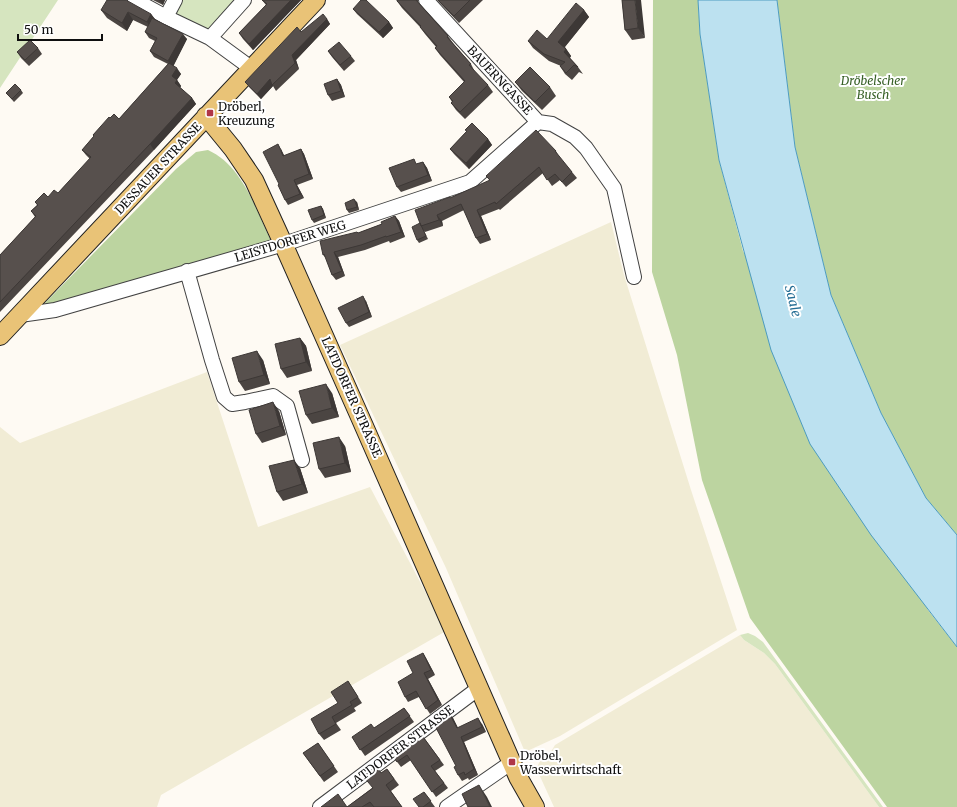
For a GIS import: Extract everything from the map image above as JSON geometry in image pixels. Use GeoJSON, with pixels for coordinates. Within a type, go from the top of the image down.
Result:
{"type":"FeatureCollection","features":[{"type":"Feature","properties":{"kind":"main road","name":"DESSAUER STRASSE"},"geometry":{"type":"LineString","coordinates":[[0,336],[316,0]]}},
{"type":"Feature","properties":{"kind":"main road","name":"LATDORFER STRASSE"},"geometry":{"type":"LineString","coordinates":[[206,116],[233,148],[254,180],[284,244],[515,769],[535,807]]}},
{"type":"Feature","properties":{"kind":"street"},"geometry":{"type":"LineString","coordinates":[[135,0],[210,38],[252,68]]}},
{"type":"Feature","properties":{"kind":"street"},"geometry":{"type":"LineString","coordinates":[[166,17],[175,0]]}},
{"type":"Feature","properties":{"kind":"street"},"geometry":{"type":"LineString","coordinates":[[210,38],[244,0]]}},
{"type":"Feature","properties":{"kind":"street","name":"BAUERNGASSE"},"geometry":{"type":"LineString","coordinates":[[426,0],[538,122],[552,124],[574,137],[590,152],[614,188],[634,277]]}},
{"type":"Feature","properties":{"kind":"street","name":"LEISTDORFER WEG"},"geometry":{"type":"LineString","coordinates":[[20,315],[55,310],[284,244],[470,182],[538,122]]}},
{"type":"Feature","properties":{"kind":"street"},"geometry":{"type":"LineString","coordinates":[[187,271],[224,397],[232,404],[273,396],[288,406],[302,460]]}},
{"type":"Feature","properties":{"kind":"street","name":"LATDORFER STRASSE"},"geometry":{"type":"LineString","coordinates":[[320,807],[480,688]]}},
{"type":"Feature","properties":{"kind":"street"},"geometry":{"type":"LineString","coordinates":[[447,807],[515,769]]}},
{"type":"Feature","properties":{"kind":"shaded area"},"geometry":{"type":"Polygon","coordinates":[[[611,222],[624,275],[691,490],[737,630],[560,736],[525,752],[446,568],[340,345],[611,222]]]}},
{"type":"Feature","properties":{"kind":"shaded area"},"geometry":{"type":"Polygon","coordinates":[[[207,372],[258,527],[370,487],[446,631],[161,795],[157,807],[0,807],[0,427],[20,443],[207,372]]]}},
{"type":"Feature","properties":{"kind":"shaded area"},"geometry":{"type":"Polygon","coordinates":[[[740,635],[744,640],[764,653],[775,664],[879,807],[554,807],[538,772],[538,765],[540,761],[549,755],[555,745],[740,635]]]}},
{"type":"Feature","properties":{"kind":"green space"},"geometry":{"type":"Polygon","coordinates":[[[0,0],[58,0],[0,88],[0,0]]]}},
{"type":"Feature","properties":{"kind":"green space"},"geometry":{"type":"Polygon","coordinates":[[[180,0],[239,0],[215,25],[207,29],[202,29],[187,24],[176,14],[180,0]]]}},
{"type":"Feature","properties":{"kind":"green space"},"geometry":{"type":"Polygon","coordinates":[[[653,0],[698,0],[700,34],[719,160],[743,251],[928,610],[957,647],[957,807],[887,807],[750,618],[702,480],[677,355],[652,272],[653,0]]]}},
{"type":"Feature","properties":{"kind":"green space","name":"Dröbelscher Busch"},"geometry":{"type":"Polygon","coordinates":[[[777,0],[957,0],[957,535],[926,498],[881,413],[831,295],[795,147],[777,0]]]}},
{"type":"Feature","properties":{"kind":"green space"},"geometry":{"type":"Polygon","coordinates":[[[208,150],[220,157],[231,167],[239,178],[254,203],[272,243],[42,306],[176,169],[196,152],[208,150]]]}},
{"type":"Feature","properties":{"kind":"green space"},"geometry":{"type":"Polygon","coordinates":[[[748,633],[763,642],[883,807],[879,807],[775,664],[764,653],[744,640],[740,635],[748,633]]]}},
{"type":"Feature","properties":{"kind":"water","name":"Saale"},"geometry":{"type":"Polygon","coordinates":[[[698,0],[777,0],[795,147],[831,295],[881,413],[926,498],[957,535],[957,647],[871,535],[810,444],[771,350],[719,160],[700,34],[698,0]]]}},
{"type":"Feature","properties":{"kind":"building"},"geometry":{"type":"Polygon","coordinates":[[[107,0],[126,0],[151,14],[147,22],[128,12],[122,23],[101,10],[107,0]]]}},
{"type":"Feature","properties":{"kind":"building"},"geometry":{"type":"Polygon","coordinates":[[[262,0],[291,0],[249,44],[239,33],[267,4],[262,0]]]}},
{"type":"Feature","properties":{"kind":"building"},"geometry":{"type":"Polygon","coordinates":[[[361,0],[366,0],[389,22],[379,32],[353,9],[361,0]]]}},
{"type":"Feature","properties":{"kind":"building"},"geometry":{"type":"Polygon","coordinates":[[[397,0],[416,0],[471,64],[469,65],[488,85],[460,112],[451,103],[453,101],[449,97],[465,81],[435,48],[437,46],[397,0]]]}},
{"type":"Feature","properties":{"kind":"building"},"geometry":{"type":"Polygon","coordinates":[[[438,0],[470,0],[454,16],[438,0]]]}},
{"type":"Feature","properties":{"kind":"building"},"geometry":{"type":"Polygon","coordinates":[[[622,0],[635,0],[638,28],[625,30],[622,0]]]}},
{"type":"Feature","properties":{"kind":"building"},"geometry":{"type":"Polygon","coordinates":[[[576,3],[584,10],[558,42],[566,49],[564,52],[578,67],[574,65],[566,73],[560,66],[565,62],[544,54],[528,41],[537,30],[547,39],[576,3]]]}},
{"type":"Feature","properties":{"kind":"building"},"geometry":{"type":"Polygon","coordinates":[[[323,14],[327,19],[292,55],[295,63],[272,85],[270,79],[257,94],[245,82],[297,27],[301,32],[323,14]]]}},
{"type":"Feature","properties":{"kind":"building"},"geometry":{"type":"Polygon","coordinates":[[[152,18],[183,34],[168,61],[150,51],[157,38],[145,32],[152,18]]]}},
{"type":"Feature","properties":{"kind":"building"},"geometry":{"type":"Polygon","coordinates":[[[30,40],[38,48],[25,60],[17,52],[30,40]]]}},
{"type":"Feature","properties":{"kind":"building"},"geometry":{"type":"Polygon","coordinates":[[[339,42],[351,56],[340,65],[328,51],[339,42]]]}},
{"type":"Feature","properties":{"kind":"building"},"geometry":{"type":"Polygon","coordinates":[[[169,63],[177,68],[172,76],[177,80],[175,83],[192,98],[0,302],[0,255],[36,216],[31,211],[38,205],[35,202],[44,193],[48,197],[54,190],[58,193],[91,157],[82,150],[94,136],[93,135],[109,117],[110,118],[114,114],[119,119],[169,63]]]}},
{"type":"Feature","properties":{"kind":"building"},"geometry":{"type":"Polygon","coordinates":[[[530,67],[550,87],[535,102],[515,82],[530,67]]]}},
{"type":"Feature","properties":{"kind":"building"},"geometry":{"type":"Polygon","coordinates":[[[337,79],[341,91],[328,95],[324,84],[337,79]]]}},
{"type":"Feature","properties":{"kind":"building"},"geometry":{"type":"Polygon","coordinates":[[[15,84],[21,90],[12,99],[6,93],[15,84]]]}},
{"type":"Feature","properties":{"kind":"building"},"geometry":{"type":"Polygon","coordinates":[[[472,123],[488,139],[466,163],[450,149],[467,131],[465,130],[472,123]]]}},
{"type":"Feature","properties":{"kind":"building"},"geometry":{"type":"Polygon","coordinates":[[[536,130],[556,151],[572,172],[562,182],[555,174],[547,180],[539,167],[496,204],[495,202],[477,210],[487,234],[476,238],[461,204],[437,215],[439,220],[421,226],[415,210],[450,198],[490,180],[486,176],[536,130]]]}},
{"type":"Feature","properties":{"kind":"building"},"geometry":{"type":"Polygon","coordinates":[[[278,144],[283,156],[301,149],[309,174],[294,180],[300,194],[285,200],[278,185],[279,184],[263,152],[278,144]]]}},
{"type":"Feature","properties":{"kind":"building"},"geometry":{"type":"Polygon","coordinates":[[[414,159],[416,164],[423,162],[428,175],[397,187],[389,168],[414,159]]]}},
{"type":"Feature","properties":{"kind":"building"},"geometry":{"type":"Polygon","coordinates":[[[354,199],[357,207],[347,210],[345,203],[354,199]]]}},
{"type":"Feature","properties":{"kind":"building"},"geometry":{"type":"Polygon","coordinates":[[[321,206],[324,215],[312,220],[308,210],[321,206]]]}},
{"type":"Feature","properties":{"kind":"building"},"geometry":{"type":"Polygon","coordinates":[[[395,216],[401,232],[334,252],[342,271],[332,275],[324,254],[323,255],[320,241],[358,233],[382,224],[381,222],[395,216]]]}},
{"type":"Feature","properties":{"kind":"building"},"geometry":{"type":"Polygon","coordinates":[[[420,223],[426,236],[417,240],[412,227],[420,223]]]}},
{"type":"Feature","properties":{"kind":"building"},"geometry":{"type":"Polygon","coordinates":[[[363,296],[369,312],[346,323],[338,308],[363,296]]]}},
{"type":"Feature","properties":{"kind":"building"},"geometry":{"type":"Polygon","coordinates":[[[300,338],[306,362],[281,369],[275,344],[300,338]]]}},
{"type":"Feature","properties":{"kind":"building"},"geometry":{"type":"Polygon","coordinates":[[[257,351],[264,375],[239,382],[232,358],[257,351]]]}},
{"type":"Feature","properties":{"kind":"building"},"geometry":{"type":"Polygon","coordinates":[[[326,384],[332,408],[306,415],[299,391],[326,384]]]}},
{"type":"Feature","properties":{"kind":"building"},"geometry":{"type":"Polygon","coordinates":[[[273,402],[280,426],[256,434],[249,410],[273,402]]]}},
{"type":"Feature","properties":{"kind":"building"},"geometry":{"type":"Polygon","coordinates":[[[339,437],[345,463],[319,469],[313,443],[339,437]]]}},
{"type":"Feature","properties":{"kind":"building"},"geometry":{"type":"Polygon","coordinates":[[[294,460],[302,484],[277,492],[269,466],[294,460]]]}},
{"type":"Feature","properties":{"kind":"building"},"geometry":{"type":"Polygon","coordinates":[[[423,653],[431,670],[424,673],[438,700],[426,709],[416,691],[405,697],[398,682],[413,673],[407,661],[423,653]]]}},
{"type":"Feature","properties":{"kind":"building"},"geometry":{"type":"Polygon","coordinates":[[[348,681],[358,697],[350,702],[352,705],[332,717],[336,724],[319,734],[311,719],[338,703],[331,692],[348,681]]]}},
{"type":"Feature","properties":{"kind":"building"},"geometry":{"type":"Polygon","coordinates":[[[404,708],[410,716],[360,750],[352,737],[371,724],[374,728],[404,708]]]}},
{"type":"Feature","properties":{"kind":"building"},"geometry":{"type":"Polygon","coordinates":[[[449,713],[457,728],[478,718],[482,727],[461,737],[474,769],[465,775],[464,772],[458,775],[454,767],[456,766],[434,724],[449,713]]]}},
{"type":"Feature","properties":{"kind":"building"},"geometry":{"type":"Polygon","coordinates":[[[421,734],[440,760],[431,766],[444,783],[432,792],[407,755],[397,762],[392,755],[421,734]]]}},
{"type":"Feature","properties":{"kind":"building"},"geometry":{"type":"Polygon","coordinates":[[[318,743],[334,766],[320,776],[303,753],[318,743]]]}},
{"type":"Feature","properties":{"kind":"building"},"geometry":{"type":"Polygon","coordinates":[[[376,766],[381,773],[387,769],[394,779],[386,785],[402,807],[374,807],[370,802],[362,807],[347,807],[373,788],[363,776],[376,766]]]}},
{"type":"Feature","properties":{"kind":"building"},"geometry":{"type":"Polygon","coordinates":[[[479,785],[490,807],[468,807],[462,794],[479,785]]]}},
{"type":"Feature","properties":{"kind":"building"},"geometry":{"type":"Polygon","coordinates":[[[424,792],[431,801],[423,807],[419,807],[413,799],[424,792]]]}},
{"type":"Feature","properties":{"kind":"building"},"geometry":{"type":"Polygon","coordinates":[[[338,794],[347,807],[321,807],[338,794]]]}},
{"type":"Feature","properties":{"kind":"place","name":"Dröberl, Kreuzung"},"geometry":{"type":"Point","coordinates":[210,113]}},
{"type":"Feature","properties":{"kind":"place","name":"Dröbel, Wasserwirtschaft"},"geometry":{"type":"Point","coordinates":[512,762]}}]}
